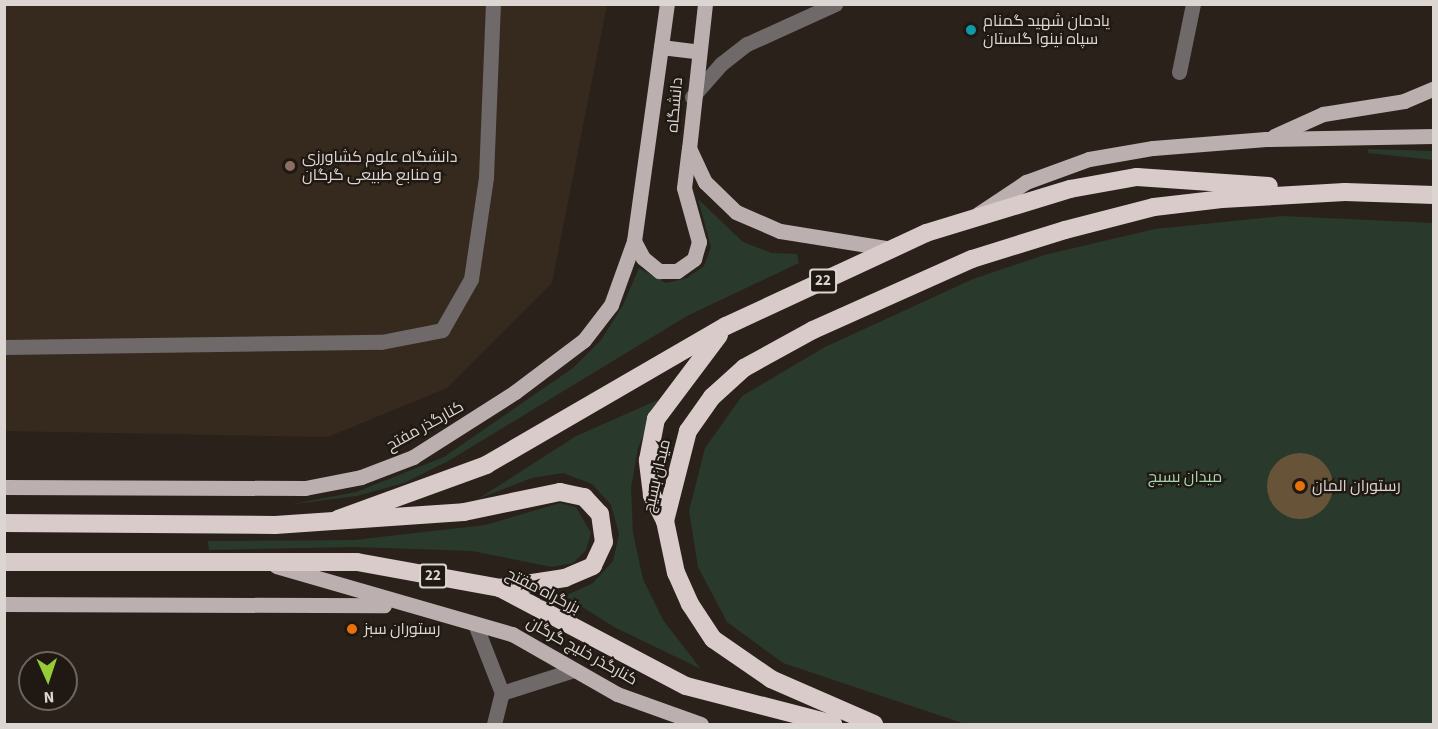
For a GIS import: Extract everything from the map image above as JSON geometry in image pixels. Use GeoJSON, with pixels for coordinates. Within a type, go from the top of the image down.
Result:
{"type":"FeatureCollection","features":[{"type":"Feature","properties":{"kind":"highway","name":"22"},"geometry":{"type":"LineString","coordinates":[[4,523],[275,525],[338,519],[486,465],[726,326],[892,249],[975,216],[1070,189],[1137,177],[1345,192]]}},
{"type":"Feature","properties":{"kind":"highway","name":"میدان بسیج"},"geometry":{"type":"LineString","coordinates":[[874,724],[771,679],[713,639],[676,573],[665,521],[688,431],[712,397],[744,368],[813,330],[972,259],[1154,207],[1345,192],[1434,195]]}},
{"type":"Feature","properties":{"kind":"highway"},"geometry":{"type":"LineString","coordinates":[[665,521],[652,495],[648,460],[656,419],[726,326]]}},
{"type":"Feature","properties":{"kind":"highway"},"geometry":{"type":"LineString","coordinates":[[338,519],[464,512],[560,492],[584,497],[600,514],[604,542],[593,566],[565,578],[500,588]]}},
{"type":"Feature","properties":{"kind":"highway","name":"بزرگراه مفتح"},"geometry":{"type":"LineString","coordinates":[[4,562],[259,560],[357,562],[500,588],[686,686],[833,724]]}},
{"type":"Feature","properties":{"kind":"main road","name":"دانشگاه"},"geometry":{"type":"LineString","coordinates":[[634,241],[667,4]]}},
{"type":"Feature","properties":{"kind":"main road","name":"دانشگاه"},"geometry":{"type":"LineString","coordinates":[[705,4],[692,97],[689,148],[705,182],[736,212],[780,231],[892,249]]}},
{"type":"Feature","properties":{"kind":"main road"},"geometry":{"type":"LineString","coordinates":[[661,47],[699,52]]}},
{"type":"Feature","properties":{"kind":"main road"},"geometry":{"type":"LineString","coordinates":[[1266,139],[1323,114],[1404,101],[1434,88]]}},
{"type":"Feature","properties":{"kind":"main road"},"geometry":{"type":"LineString","coordinates":[[975,216],[1026,182],[1089,159],[1153,148],[1266,139],[1434,135]]}},
{"type":"Feature","properties":{"kind":"main road"},"geometry":{"type":"LineString","coordinates":[[634,241],[643,258],[659,271],[677,272],[694,259],[699,242],[684,188],[689,148]]}},
{"type":"Feature","properties":{"kind":"main road","name":"کنارگذر مفتح"},"geometry":{"type":"LineString","coordinates":[[4,487],[305,488],[361,477],[393,465],[413,457],[479,416],[584,340],[611,305],[634,241]]}},
{"type":"Feature","properties":{"kind":"main road"},"geometry":{"type":"LineString","coordinates":[[259,560],[408,606]]}},
{"type":"Feature","properties":{"kind":"main road"},"geometry":{"type":"LineString","coordinates":[[4,604],[336,602],[408,606]]}},
{"type":"Feature","properties":{"kind":"main road","name":"کنارگذر خلیج گرگان"},"geometry":{"type":"LineString","coordinates":[[408,606],[512,634],[617,694],[701,724]]}},
{"type":"Feature","properties":{"kind":"street"},"geometry":{"type":"LineString","coordinates":[[4,347],[381,342],[442,330],[471,279],[486,177],[493,4]]}},
{"type":"Feature","properties":{"kind":"street"},"geometry":{"type":"LineString","coordinates":[[1179,72],[1193,4]]}},
{"type":"Feature","properties":{"kind":"street"},"geometry":{"type":"LineString","coordinates":[[692,97],[721,64],[747,44],[833,5]]}},
{"type":"Feature","properties":{"kind":"street"},"geometry":{"type":"LineString","coordinates":[[475,624],[502,693],[494,724]]}},
{"type":"Feature","properties":{"kind":"street"},"geometry":{"type":"LineString","coordinates":[[502,693],[574,670]]}},
{"type":"Feature","properties":{"kind":"shaded area","name":"دانشگاه علوم کشاورزی و منابع طبیعی گرگان"},"geometry":{"type":"Polygon","coordinates":[[[5,5],[607,5],[552,283],[447,388],[328,437],[5,431],[5,5]]]}},
{"type":"Feature","properties":{"kind":"green space"},"geometry":{"type":"Polygon","coordinates":[[[1368,149],[1433,151],[1433,160],[1368,153],[1368,149]]]}},
{"type":"Feature","properties":{"kind":"green space"},"geometry":{"type":"Polygon","coordinates":[[[698,199],[743,242],[772,253],[797,254],[799,263],[687,316],[450,460],[404,483],[357,496],[287,505],[356,492],[444,457],[573,368],[601,340],[623,305],[639,268],[666,283],[687,278],[704,266],[711,247],[698,199]]]}},
{"type":"Feature","properties":{"kind":"green space","name":"میدان بسیج"},"geometry":{"type":"Polygon","coordinates":[[[1283,216],[1433,223],[1433,724],[965,724],[783,663],[727,622],[698,567],[689,511],[705,448],[742,396],[825,347],[973,279],[1044,255],[1155,229],[1283,216]]]}},
{"type":"Feature","properties":{"kind":"green space"},"geometry":{"type":"Polygon","coordinates":[[[658,400],[638,448],[631,488],[633,533],[643,579],[663,620],[701,669],[614,627],[565,596],[593,583],[613,561],[619,534],[611,505],[592,484],[563,473],[532,478],[478,499],[576,436],[658,400]]]}},
{"type":"Feature","properties":{"kind":"green space"},"geometry":{"type":"Polygon","coordinates":[[[560,503],[576,507],[591,533],[586,550],[573,563],[552,567],[472,551],[353,547],[209,550],[208,541],[354,540],[485,525],[560,503]]]}},
{"type":"Feature","properties":{"kind":"building","name":"رستوران المان"},"geometry":{"type":"Polygon","coordinates":[[[1306,453],[1324,462],[1331,473],[1333,486],[1331,499],[1324,510],[1313,517],[1294,519],[1276,510],[1269,499],[1267,480],[1276,462],[1287,455],[1306,453]]]}},
{"type":"Feature","properties":{"kind":"place","name":"یادمان شهید گمنام سپاه نینوا گلستان"},"geometry":{"type":"Point","coordinates":[971,30]}},
{"type":"Feature","properties":{"kind":"place","name":"دانشگاه علوم کشاورزی و منابع طبیعی گرگان"},"geometry":{"type":"Point","coordinates":[290,166]}},
{"type":"Feature","properties":{"kind":"place","name":"رستوران المان"},"geometry":{"type":"Point","coordinates":[1300,486]}},
{"type":"Feature","properties":{"kind":"place","name":"رستوران سبز"},"geometry":{"type":"Point","coordinates":[352,629]}}]}
